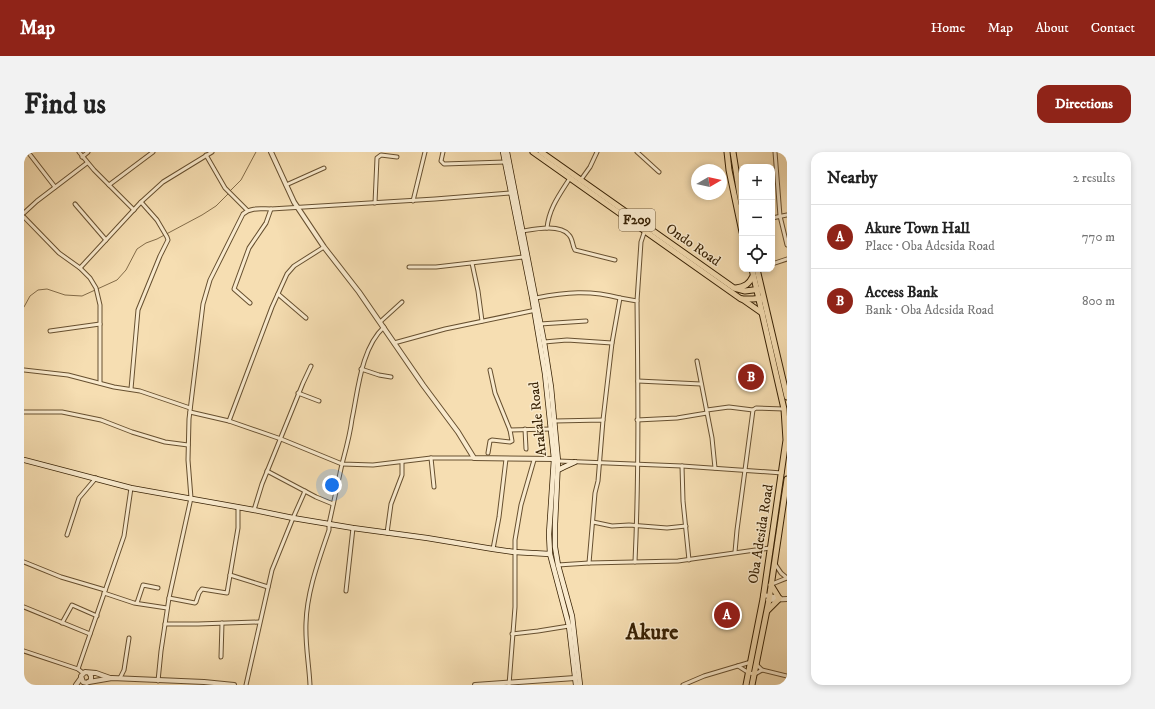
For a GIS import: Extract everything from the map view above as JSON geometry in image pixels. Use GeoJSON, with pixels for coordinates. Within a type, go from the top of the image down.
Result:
{"type":"FeatureCollection","features":[{"type":"Feature","properties":{"kind":"main road","name":"Arakale Road"},"geometry":{"type":"LineString","coordinates":[[503,152],[523,257],[544,342],[551,428],[558,470],[549,534],[550,554],[572,616],[580,685]]}},
{"type":"Feature","properties":{"kind":"main road","name":"Arakale Road"},"geometry":{"type":"LineString","coordinates":[[507,152],[536,298],[536,310],[554,421],[556,460],[553,510],[555,547],[569,626],[576,685]]}},
{"type":"Feature","properties":{"kind":"main road","name":"Ondo Road"},"geometry":{"type":"LineString","coordinates":[[533,152],[570,178],[580,182]]}},
{"type":"Feature","properties":{"kind":"main road","name":"Ondo Road"},"geometry":{"type":"LineString","coordinates":[[541,152],[580,182],[645,228],[734,288]]}},
{"type":"Feature","properties":{"kind":"main road"},"geometry":{"type":"LineString","coordinates":[[727,152],[729,170],[739,218]]}},
{"type":"Feature","properties":{"kind":"main road"},"geometry":{"type":"LineString","coordinates":[[732,152],[741,200]]}},
{"type":"Feature","properties":{"kind":"main road","name":"Ondo Road"},"geometry":{"type":"LineString","coordinates":[[645,228],[724,288],[741,299]]}},
{"type":"Feature","properties":{"kind":"main road","name":"Oba Adesida Road"},"geometry":{"type":"LineString","coordinates":[[746,685],[752,673],[754,663],[786,440],[784,409],[778,369],[762,313],[759,290],[752,272]]}},
{"type":"Feature","properties":{"kind":"main road"},"geometry":{"type":"LineString","coordinates":[[757,272],[759,290]]}},
{"type":"Feature","properties":{"kind":"main road"},"geometry":{"type":"LineString","coordinates":[[734,288],[746,286],[751,281],[753,276]]}},
{"type":"Feature","properties":{"kind":"main road","name":"F209"},"geometry":{"type":"LineString","coordinates":[[734,288],[745,291],[759,290]]}},
{"type":"Feature","properties":{"kind":"main road"},"geometry":{"type":"LineString","coordinates":[[741,299],[761,298],[778,369],[787,397]]}},
{"type":"Feature","properties":{"kind":"main road"},"geometry":{"type":"LineString","coordinates":[[741,299],[762,313]]}},
{"type":"Feature","properties":{"kind":"main road"},"geometry":{"type":"LineString","coordinates":[[24,460],[131,488],[293,518],[492,549],[550,554]]}},
{"type":"Feature","properties":{"kind":"main road"},"geometry":{"type":"LineString","coordinates":[[558,470],[575,462]]}},
{"type":"Feature","properties":{"kind":"main road"},"geometry":{"type":"LineString","coordinates":[[754,663],[767,611],[787,479]]}},
{"type":"Feature","properties":{"kind":"main road"},"geometry":{"type":"LineString","coordinates":[[767,611],[780,599],[771,585]]}},
{"type":"Feature","properties":{"kind":"main road"},"geometry":{"type":"LineString","coordinates":[[752,673],[752,685]]}},
{"type":"Feature","properties":{"kind":"street"},"geometry":{"type":"LineString","coordinates":[[28,152],[55,187]]}},
{"type":"Feature","properties":{"kind":"street"},"geometry":{"type":"LineString","coordinates":[[79,152],[87,163],[134,210]]}},
{"type":"Feature","properties":{"kind":"street"},"geometry":{"type":"LineString","coordinates":[[82,157],[88,152]]}},
{"type":"Feature","properties":{"kind":"street"},"geometry":{"type":"LineString","coordinates":[[109,185],[153,152]]}},
{"type":"Feature","properties":{"kind":"street"},"geometry":{"type":"LineString","coordinates":[[80,268],[141,202],[163,182],[212,152]]}},
{"type":"Feature","properties":{"kind":"street"},"geometry":{"type":"LineString","coordinates":[[271,152],[298,207],[324,247],[384,327],[422,385],[458,432],[474,458]]}},
{"type":"Feature","properties":{"kind":"street"},"geometry":{"type":"LineString","coordinates":[[413,201],[425,152]]}},
{"type":"Feature","properties":{"kind":"street"},"geometry":{"type":"LineString","coordinates":[[443,152],[441,161],[444,164],[505,162]]}},
{"type":"Feature","properties":{"kind":"street"},"geometry":{"type":"LineString","coordinates":[[580,182],[598,152]]}},
{"type":"Feature","properties":{"kind":"street"},"geometry":{"type":"LineString","coordinates":[[637,152],[659,172]]}},
{"type":"Feature","properties":{"kind":"street"},"geometry":{"type":"LineString","coordinates":[[775,152],[780,216],[787,245]]}},
{"type":"Feature","properties":{"kind":"street"},"geometry":{"type":"LineString","coordinates":[[206,155],[225,188],[247,210]]}},
{"type":"Feature","properties":{"kind":"street"},"geometry":{"type":"LineString","coordinates":[[375,203],[377,158],[381,155],[397,158]]}},
{"type":"Feature","properties":{"kind":"street"},"geometry":{"type":"LineString","coordinates":[[24,213],[87,163]]}},
{"type":"Feature","properties":{"kind":"street"},"geometry":{"type":"LineString","coordinates":[[286,185],[324,168]]}},
{"type":"Feature","properties":{"kind":"street"},"geometry":{"type":"LineString","coordinates":[[547,228],[548,218],[555,202],[570,178]]}},
{"type":"Feature","properties":{"kind":"street"},"geometry":{"type":"LineString","coordinates":[[158,681],[167,608],[190,498],[188,445],[190,410],[205,293],[217,264],[243,214],[247,210],[253,208],[271,209],[413,201],[510,193]]}},
{"type":"Feature","properties":{"kind":"street"},"geometry":{"type":"LineString","coordinates":[[131,389],[138,310],[157,262],[168,241],[157,220],[141,202]]}},
{"type":"Feature","properties":{"kind":"street"},"geometry":{"type":"LineString","coordinates":[[75,204],[106,240]]}},
{"type":"Feature","properties":{"kind":"street"},"geometry":{"type":"LineString","coordinates":[[250,303],[234,289],[246,254],[266,223],[271,209]]}},
{"type":"Feature","properties":{"kind":"street"},"geometry":{"type":"LineString","coordinates":[[775,217],[787,215]]}},
{"type":"Feature","properties":{"kind":"street"},"geometry":{"type":"LineString","coordinates":[[24,217],[59,253],[80,268],[90,278],[96,288],[99,296],[100,383]]}},
{"type":"Feature","properties":{"kind":"street"},"geometry":{"type":"LineString","coordinates":[[522,231],[547,228],[563,231],[571,238],[573,248],[577,251],[615,260]]}},
{"type":"Feature","properties":{"kind":"street"},"geometry":{"type":"LineString","coordinates":[[635,562],[637,526],[638,420],[637,301],[641,242],[645,228]]}},
{"type":"Feature","properties":{"kind":"street"},"geometry":{"type":"LineString","coordinates":[[229,420],[278,294],[290,269],[324,247]]}},
{"type":"Feature","properties":{"kind":"street"},"geometry":{"type":"LineString","coordinates":[[409,267],[436,267],[523,257]]}},
{"type":"Feature","properties":{"kind":"street"},"geometry":{"type":"LineString","coordinates":[[775,263],[787,259]]}},
{"type":"Feature","properties":{"kind":"street"},"geometry":{"type":"LineString","coordinates":[[472,263],[482,321]]}},
{"type":"Feature","properties":{"kind":"street"},"geometry":{"type":"LineString","coordinates":[[536,298],[558,293],[575,292],[593,293],[637,301]]}},
{"type":"Feature","properties":{"kind":"street"},"geometry":{"type":"LineString","coordinates":[[278,294],[306,318]]}},
{"type":"Feature","properties":{"kind":"street"},"geometry":{"type":"LineString","coordinates":[[589,563],[612,343],[620,298]]}},
{"type":"Feature","properties":{"kind":"street"},"geometry":{"type":"LineString","coordinates":[[380,322],[402,302]]}},
{"type":"Feature","properties":{"kind":"street"},"geometry":{"type":"LineString","coordinates":[[394,343],[445,329],[536,310]]}},
{"type":"Feature","properties":{"kind":"street"},"geometry":{"type":"LineString","coordinates":[[540,324],[586,321]]}},
{"type":"Feature","properties":{"kind":"street"},"geometry":{"type":"LineString","coordinates":[[50,331],[100,324]]}},
{"type":"Feature","properties":{"kind":"street"},"geometry":{"type":"LineString","coordinates":[[310,685],[306,637],[307,608],[313,580],[329,530],[361,369],[370,348],[384,327]]}},
{"type":"Feature","properties":{"kind":"street"},"geometry":{"type":"LineString","coordinates":[[544,342],[567,340],[612,343]]}},
{"type":"Feature","properties":{"kind":"street"},"geometry":{"type":"LineString","coordinates":[[697,361],[713,445],[715,468]]}},
{"type":"Feature","properties":{"kind":"street"},"geometry":{"type":"LineString","coordinates":[[254,510],[267,471],[298,393],[311,366]]}},
{"type":"Feature","properties":{"kind":"street"},"geometry":{"type":"LineString","coordinates":[[361,369],[390,377]]}},
{"type":"Feature","properties":{"kind":"street"},"geometry":{"type":"LineString","coordinates":[[24,370],[68,375],[114,387],[131,389],[190,410],[229,420],[342,464],[373,465],[431,458],[474,458],[682,466],[782,474]]}},
{"type":"Feature","properties":{"kind":"street"},"geometry":{"type":"LineString","coordinates":[[488,453],[490,441],[492,440],[512,441],[510,430],[496,399],[490,370]]}},
{"type":"Feature","properties":{"kind":"street"},"geometry":{"type":"LineString","coordinates":[[638,381],[701,384]]}},
{"type":"Feature","properties":{"kind":"street"},"geometry":{"type":"LineString","coordinates":[[298,393],[319,401]]}},
{"type":"Feature","properties":{"kind":"street"},"geometry":{"type":"LineString","coordinates":[[638,420],[678,418],[729,407],[753,410],[756,408],[784,409]]}},
{"type":"Feature","properties":{"kind":"street"},"geometry":{"type":"LineString","coordinates":[[735,552],[744,470],[753,410]]}},
{"type":"Feature","properties":{"kind":"street"},"geometry":{"type":"LineString","coordinates":[[24,412],[62,412],[107,422],[132,432],[165,442],[188,445]]}},
{"type":"Feature","properties":{"kind":"street"},"geometry":{"type":"LineString","coordinates":[[554,421],[603,420]]}},
{"type":"Feature","properties":{"kind":"street"},"geometry":{"type":"LineString","coordinates":[[510,430],[551,428]]}},
{"type":"Feature","properties":{"kind":"street"},"geometry":{"type":"LineString","coordinates":[[525,430],[526,449]]}},
{"type":"Feature","properties":{"kind":"street"},"geometry":{"type":"LineString","coordinates":[[431,458],[434,486]]}},
{"type":"Feature","properties":{"kind":"street"},"geometry":{"type":"LineString","coordinates":[[492,549],[499,517],[506,459]]}},
{"type":"Feature","properties":{"kind":"street"},"geometry":{"type":"LineString","coordinates":[[509,684],[515,607],[514,552],[516,528],[534,460]]}},
{"type":"Feature","properties":{"kind":"street"},"geometry":{"type":"LineString","coordinates":[[387,533],[391,504],[402,475],[402,462]]}},
{"type":"Feature","properties":{"kind":"street"},"geometry":{"type":"LineString","coordinates":[[682,466],[683,501],[689,560]]}},
{"type":"Feature","properties":{"kind":"street"},"geometry":{"type":"LineString","coordinates":[[267,471],[333,504]]}},
{"type":"Feature","properties":{"kind":"street"},"geometry":{"type":"LineString","coordinates":[[67,535],[79,498],[96,478]]}},
{"type":"Feature","properties":{"kind":"street"},"geometry":{"type":"LineString","coordinates":[[78,669],[124,536],[131,488]]}},
{"type":"Feature","properties":{"kind":"street"},"geometry":{"type":"LineString","coordinates":[[246,685],[259,622],[272,570],[305,491]]}},
{"type":"Feature","properties":{"kind":"street"},"geometry":{"type":"LineString","coordinates":[[169,598],[195,603],[202,589],[227,593],[238,528],[238,507]]}},
{"type":"Feature","properties":{"kind":"street"},"geometry":{"type":"LineString","coordinates":[[593,522],[607,526],[667,528],[686,526]]}},
{"type":"Feature","properties":{"kind":"street"},"geometry":{"type":"LineString","coordinates":[[346,590],[354,528]]}},
{"type":"Feature","properties":{"kind":"street"},"geometry":{"type":"LineString","coordinates":[[558,565],[689,560],[770,548]]}},
{"type":"Feature","properties":{"kind":"street"},"geometry":{"type":"LineString","coordinates":[[24,562],[61,577],[137,603],[167,608]]}},
{"type":"Feature","properties":{"kind":"street"},"geometry":{"type":"LineString","coordinates":[[771,585],[787,578],[774,564]]}},
{"type":"Feature","properties":{"kind":"street"},"geometry":{"type":"LineString","coordinates":[[230,575],[268,587]]}},
{"type":"Feature","properties":{"kind":"street"},"geometry":{"type":"LineString","coordinates":[[137,603],[143,585],[158,588]]}},
{"type":"Feature","properties":{"kind":"street"},"geometry":{"type":"LineString","coordinates":[[763,597],[787,599]]}},
{"type":"Feature","properties":{"kind":"street"},"geometry":{"type":"LineString","coordinates":[[62,623],[72,605],[97,616]]}},
{"type":"Feature","properties":{"kind":"street"},"geometry":{"type":"LineString","coordinates":[[24,607],[90,634]]}},
{"type":"Feature","properties":{"kind":"street"},"geometry":{"type":"LineString","coordinates":[[165,624],[259,622]]}},
{"type":"Feature","properties":{"kind":"street"},"geometry":{"type":"LineString","coordinates":[[222,623],[222,657]]}},
{"type":"Feature","properties":{"kind":"street"},"geometry":{"type":"LineString","coordinates":[[512,634],[569,626]]}},
{"type":"Feature","properties":{"kind":"street"},"geometry":{"type":"LineString","coordinates":[[120,678],[124,670],[129,638]]}},
{"type":"Feature","properties":{"kind":"street"},"geometry":{"type":"LineString","coordinates":[[24,651],[78,669],[83,673],[96,673],[112,678]]}},
{"type":"Feature","properties":{"kind":"street"},"geometry":{"type":"LineString","coordinates":[[683,685],[704,676],[754,663],[762,670],[787,676]]}},
{"type":"Feature","properties":{"kind":"street"},"geometry":{"type":"LineString","coordinates":[[738,666],[752,673],[762,670]]}},
{"type":"Feature","properties":{"kind":"street"},"geometry":{"type":"LineString","coordinates":[[76,685],[83,673]]}},
{"type":"Feature","properties":{"kind":"street"},"geometry":{"type":"LineString","coordinates":[[87,683],[92,678],[89,673]]}},
{"type":"Feature","properties":{"kind":"street"},"geometry":{"type":"LineString","coordinates":[[81,678],[83,682],[87,683],[120,678],[234,685]]}},
{"type":"Feature","properties":{"kind":"street"},"geometry":{"type":"LineString","coordinates":[[475,685],[509,684],[574,678]]}},
{"type":"Feature","properties":{"kind":"waterway"},"geometry":{"type":"LineString","coordinates":[[230,191],[241,180],[256,152]]}},
{"type":"Feature","properties":{"kind":"waterway"},"geometry":{"type":"LineString","coordinates":[[24,307],[30,296],[38,290],[47,289],[65,295],[82,296],[117,280],[126,270],[137,249],[202,215],[216,206],[228,194]]}},
{"type":"Feature","properties":{"kind":"place","name":"Access Bank"},"geometry":{"type":"Point","coordinates":[751,377]}},
{"type":"Feature","properties":{"kind":"place","name":"Akure Town Hall"},"geometry":{"type":"Point","coordinates":[727,615]}},
{"type":"Feature","properties":{"kind":"district","name":"Akure"},"geometry":{"type":"Point","coordinates":[652,632]}}]}
